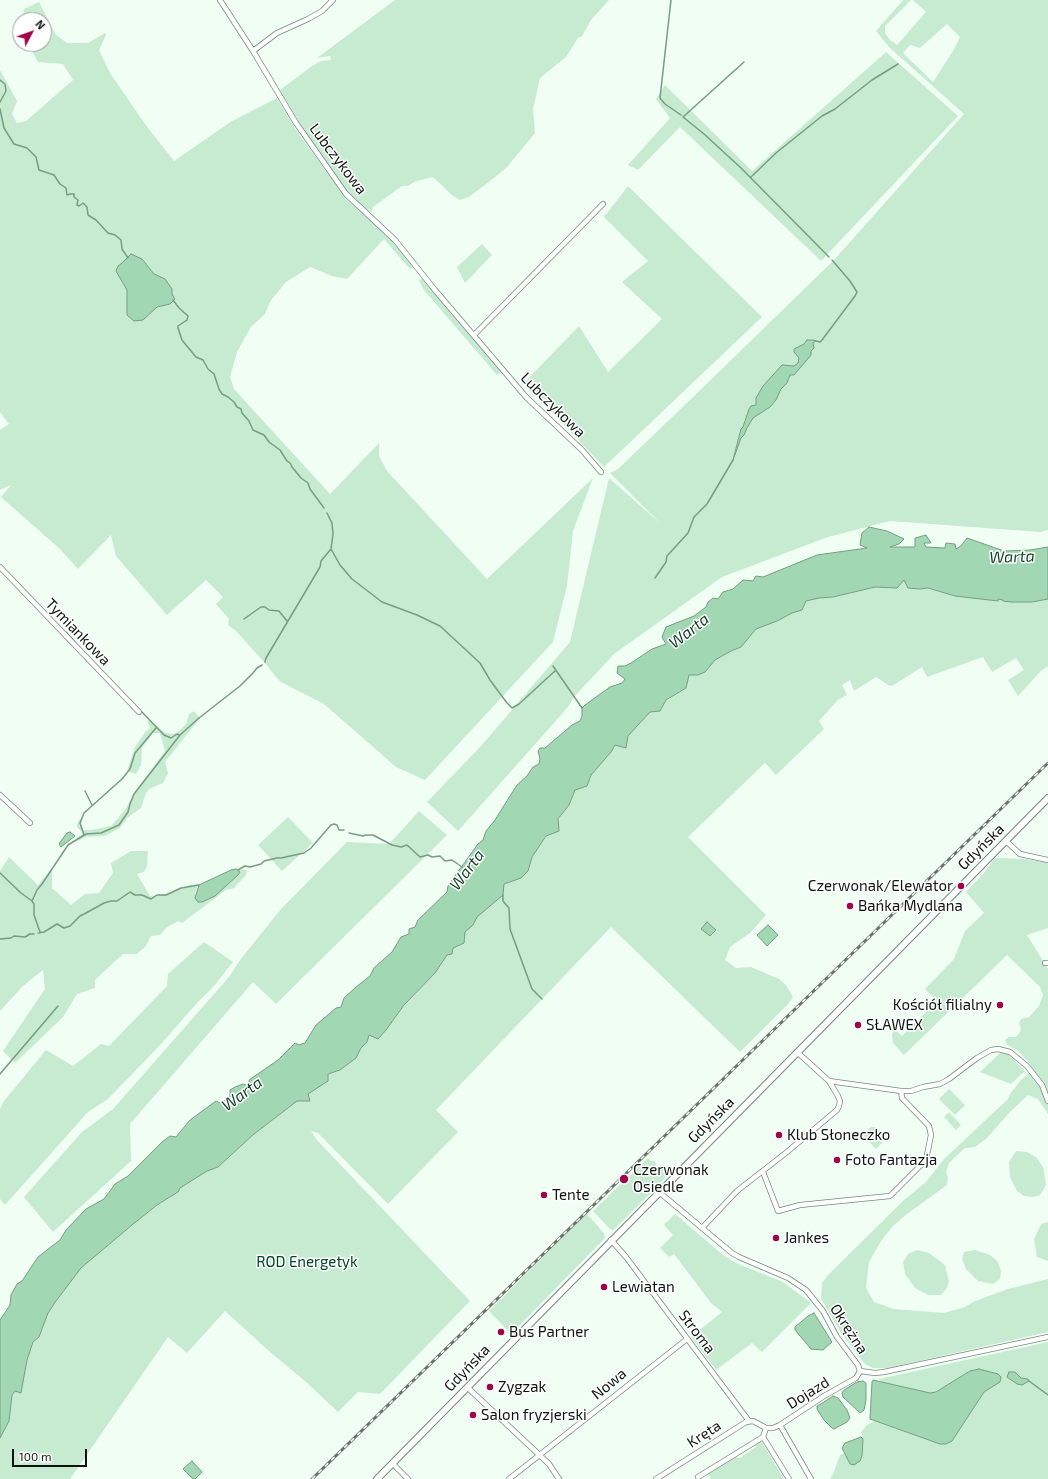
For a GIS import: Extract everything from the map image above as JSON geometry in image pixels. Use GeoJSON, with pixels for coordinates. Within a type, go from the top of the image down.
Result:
{"type":"FeatureCollection","features":[{"type":"Feature","properties":{"kind":"main road","name":"Gdyńska"},"geometry":{"type":"LineString","coordinates":[[377,1479],[1048,798]]}},
{"type":"Feature","properties":{"kind":"street","name":"Lubczykowa"},"geometry":{"type":"LineString","coordinates":[[220,0],[253,51],[296,123],[346,194],[395,240],[435,290],[526,397],[582,450],[601,472]]}},
{"type":"Feature","properties":{"kind":"street"},"geometry":{"type":"LineString","coordinates":[[253,51],[277,33],[317,14],[333,0]]}},
{"type":"Feature","properties":{"kind":"street"},"geometry":{"type":"LineString","coordinates":[[474,335],[603,204]]}},
{"type":"Feature","properties":{"kind":"street","name":"Tymiankowa"},"geometry":{"type":"LineString","coordinates":[[0,567],[139,712]]}},
{"type":"Feature","properties":{"kind":"street"},"geometry":{"type":"LineString","coordinates":[[0,795],[30,823]]}},
{"type":"Feature","properties":{"kind":"street"},"geometry":{"type":"LineString","coordinates":[[1006,841],[1020,854],[1048,860]]}},
{"type":"Feature","properties":{"kind":"street"},"geometry":{"type":"LineString","coordinates":[[829,1081],[901,1091],[911,1091],[940,1084],[977,1058],[991,1050],[998,1049],[1010,1052],[1027,1066],[1042,1085],[1048,1100]]}},
{"type":"Feature","properties":{"kind":"street"},"geometry":{"type":"LineString","coordinates":[[702,1228],[737,1191],[763,1172],[837,1110],[840,1101],[829,1081],[797,1052]]}},
{"type":"Feature","properties":{"kind":"street"},"geometry":{"type":"LineString","coordinates":[[763,1172],[778,1211],[800,1205],[890,1196],[926,1160],[931,1135],[929,1126],[902,1098],[901,1091]]}},
{"type":"Feature","properties":{"kind":"street","name":"Okrężna"},"geometry":{"type":"LineString","coordinates":[[659,1192],[727,1250],[739,1257],[779,1274],[806,1290],[823,1311],[837,1337],[858,1365],[860,1371],[875,1373],[884,1372],[1048,1337]]}},
{"type":"Feature","properties":{"kind":"street","name":"Stroma"},"geometry":{"type":"LineString","coordinates":[[611,1240],[626,1257],[749,1421]]}},
{"type":"Feature","properties":{"kind":"street","name":"Nowa"},"geometry":{"type":"LineString","coordinates":[[509,1479],[687,1339]]}},
{"type":"Feature","properties":{"kind":"street","name":"Dojazd"},"geometry":{"type":"LineString","coordinates":[[766,1428],[773,1428],[780,1425],[824,1396],[856,1378],[860,1371]]}},
{"type":"Feature","properties":{"kind":"street"},"geometry":{"type":"LineString","coordinates":[[467,1387],[540,1455],[549,1464],[559,1479]]}},
{"type":"Feature","properties":{"kind":"street"},"geometry":{"type":"LineString","coordinates":[[698,1477],[763,1437],[766,1428],[749,1421]]}},
{"type":"Feature","properties":{"kind":"street","name":"Kręta"},"geometry":{"type":"LineString","coordinates":[[656,1479],[749,1421]]}},
{"type":"Feature","properties":{"kind":"street"},"geometry":{"type":"LineString","coordinates":[[780,1425],[811,1479]]}},
{"type":"Feature","properties":{"kind":"street"},"geometry":{"type":"LineString","coordinates":[[763,1437],[789,1479]]}},
{"type":"Feature","properties":{"kind":"street"},"geometry":{"type":"LineString","coordinates":[[392,1463],[408,1479]]}},
{"type":"Feature","properties":{"kind":"green space"},"geometry":{"type":"Polygon","coordinates":[[[395,0],[609,0],[591,20],[582,36],[578,38],[566,57],[540,78],[533,109],[535,133],[507,167],[469,197],[460,200],[453,196],[433,177],[414,182],[408,186],[402,186],[373,207],[372,212],[357,202],[348,193],[307,135],[280,90],[312,66],[321,61],[331,60],[330,56],[317,58],[395,0]]]}},
{"type":"Feature","properties":{"kind":"green space"},"geometry":{"type":"Polygon","coordinates":[[[903,0],[911,0],[885,26],[885,33],[890,40],[897,45],[926,12],[913,0],[1048,0],[1048,530],[1040,532],[890,521],[828,537],[722,577],[614,654],[574,697],[568,707],[458,831],[427,802],[481,746],[570,642],[609,478],[661,524],[610,473],[618,469],[834,260],[964,114],[889,47],[876,31],[903,0]],[[947,24],[920,48],[910,45],[903,53],[933,82],[953,51],[960,37],[947,24]]]}},
{"type":"Feature","properties":{"kind":"green space"},"geometry":{"type":"Polygon","coordinates":[[[39,2],[44,12],[23,12],[24,9],[39,2]]]}},
{"type":"Feature","properties":{"kind":"green space"},"geometry":{"type":"Polygon","coordinates":[[[52,27],[56,35],[67,43],[88,43],[105,33],[106,35],[99,50],[110,73],[145,124],[174,161],[232,121],[277,98],[296,130],[347,200],[395,241],[413,265],[412,269],[409,268],[384,239],[347,279],[332,276],[310,267],[286,282],[271,300],[265,314],[251,327],[237,352],[230,377],[234,389],[330,494],[379,443],[379,456],[387,471],[487,579],[593,478],[573,531],[567,586],[553,642],[425,780],[396,767],[324,704],[281,682],[236,631],[228,625],[229,619],[216,604],[223,597],[206,580],[167,615],[116,556],[111,535],[78,569],[60,549],[1,497],[11,485],[0,490],[0,430],[9,424],[0,412],[0,70],[17,101],[12,114],[17,123],[26,121],[73,80],[63,64],[38,62],[32,52],[52,52],[52,27]],[[142,259],[122,263],[118,266],[116,271],[127,290],[127,315],[147,317],[151,311],[157,307],[170,304],[159,277],[154,274],[142,259]]]}},
{"type":"Feature","properties":{"kind":"green space"},"geometry":{"type":"Polygon","coordinates":[[[886,52],[958,116],[821,261],[680,127],[638,170],[628,165],[670,118],[656,99],[665,85],[752,171],[886,52]]]}},
{"type":"Feature","properties":{"kind":"green space"},"geometry":{"type":"Polygon","coordinates":[[[628,186],[762,317],[604,467],[524,383],[579,326],[608,372],[662,319],[622,282],[648,261],[604,217],[628,186]]]}},
{"type":"Feature","properties":{"kind":"green space"},"geometry":{"type":"Polygon","coordinates":[[[482,244],[492,255],[465,283],[457,267],[482,244]]]}},
{"type":"Feature","properties":{"kind":"green space"},"geometry":{"type":"Polygon","coordinates":[[[423,278],[502,371],[497,375],[423,289],[419,280],[423,278]]]}},
{"type":"Feature","properties":{"kind":"green space","name":"ROD Energetyk"},"geometry":{"type":"Polygon","coordinates":[[[904,580],[920,589],[928,588],[955,596],[997,601],[998,599],[1011,602],[1032,602],[1048,599],[1048,666],[1041,671],[1018,696],[1008,680],[1024,670],[1016,658],[992,672],[983,657],[927,677],[922,667],[892,686],[876,677],[854,691],[850,680],[842,685],[847,695],[838,700],[819,721],[824,729],[776,775],[765,763],[688,837],[766,915],[750,933],[730,947],[725,960],[736,968],[751,967],[779,979],[786,985],[793,997],[788,1004],[740,1052],[611,927],[436,1110],[458,1132],[388,1204],[318,1133],[311,1131],[317,1140],[470,1301],[380,1394],[358,1392],[338,1412],[225,1311],[187,1353],[168,1337],[70,1479],[0,1479],[0,1438],[9,1421],[12,1395],[15,1391],[21,1393],[27,1360],[33,1342],[39,1337],[48,1313],[81,1268],[157,1205],[170,1198],[180,1188],[207,1171],[218,1167],[254,1134],[297,1101],[309,1101],[307,1094],[316,1089],[328,1074],[340,1070],[355,1058],[367,1042],[369,1035],[378,1038],[386,1030],[404,1005],[435,973],[447,955],[504,884],[521,878],[528,871],[532,857],[569,805],[575,790],[587,786],[591,775],[611,752],[615,745],[628,736],[650,712],[660,711],[666,701],[686,688],[689,675],[698,675],[705,672],[715,660],[741,647],[756,629],[802,610],[806,601],[833,597],[875,587],[897,588],[904,580]]]}},
{"type":"Feature","properties":{"kind":"green space"},"geometry":{"type":"Polygon","coordinates":[[[194,711],[200,718],[165,762],[168,773],[163,783],[149,789],[146,793],[141,808],[127,818],[120,828],[105,836],[85,837],[78,841],[77,838],[82,834],[77,827],[80,819],[82,819],[81,823],[83,830],[111,826],[125,810],[134,793],[165,751],[160,733],[153,733],[142,748],[141,765],[136,774],[127,771],[135,747],[146,731],[150,728],[147,721],[149,720],[166,733],[173,734],[178,732],[186,724],[189,714],[194,711]]]}},
{"type":"Feature","properties":{"kind":"green space"},"geometry":{"type":"Polygon","coordinates":[[[419,811],[447,835],[276,1004],[253,982],[130,1124],[131,1161],[53,1232],[24,1197],[82,1132],[113,1109],[229,977],[240,960],[281,909],[347,842],[389,844],[419,811]]]}},
{"type":"Feature","properties":{"kind":"green space"},"geometry":{"type":"Polygon","coordinates":[[[288,817],[313,843],[282,871],[258,845],[288,817]]]}},
{"type":"Feature","properties":{"kind":"green space"},"geometry":{"type":"Polygon","coordinates":[[[131,851],[148,851],[147,866],[144,872],[137,874],[150,896],[166,894],[189,885],[198,884],[195,894],[239,872],[238,870],[247,870],[246,875],[234,888],[226,890],[182,923],[178,921],[166,928],[160,935],[151,936],[146,946],[137,954],[123,954],[95,980],[95,988],[77,994],[63,1017],[15,1063],[3,1051],[45,989],[43,970],[23,986],[0,1011],[0,871],[9,857],[38,885],[52,868],[52,888],[71,905],[85,894],[99,893],[113,873],[111,863],[131,851]]]}},
{"type":"Feature","properties":{"kind":"green space"},"geometry":{"type":"Polygon","coordinates":[[[995,858],[1026,859],[1048,863],[1048,928],[1027,935],[1048,969],[1048,1114],[1038,1099],[1028,1095],[1010,1112],[987,1138],[975,1147],[965,1148],[949,1163],[946,1172],[948,1178],[947,1185],[907,1214],[893,1226],[881,1241],[869,1262],[866,1288],[874,1302],[894,1309],[944,1313],[965,1307],[975,1301],[1008,1289],[1048,1279],[1048,1332],[888,1368],[873,1368],[865,1364],[838,1328],[821,1299],[822,1283],[828,1275],[904,1200],[926,1182],[944,1159],[1008,1099],[1021,1080],[1033,1069],[1028,1061],[1017,1050],[1007,1045],[1005,1040],[1009,1037],[1016,1037],[1021,1031],[1019,1023],[1021,1019],[1029,1017],[1039,1006],[1043,995],[1040,987],[1007,955],[904,1055],[893,1043],[892,1035],[894,1029],[902,1036],[937,1001],[925,989],[954,959],[965,931],[984,913],[966,892],[984,873],[995,858]]]}},
{"type":"Feature","properties":{"kind":"green space"},"geometry":{"type":"Polygon","coordinates":[[[204,942],[233,962],[214,986],[162,1043],[108,1099],[88,1112],[5,1205],[0,1199],[0,1109],[4,1101],[46,1050],[73,1066],[101,1044],[109,1046],[167,986],[168,974],[204,942]]]}},
{"type":"Feature","properties":{"kind":"green space"},"geometry":{"type":"Polygon","coordinates":[[[1000,1053],[1008,1054],[1025,1071],[1011,1084],[980,1072],[1000,1053]]]}},
{"type":"Feature","properties":{"kind":"green space"},"geometry":{"type":"Polygon","coordinates":[[[949,1089],[965,1105],[955,1115],[939,1099],[949,1089]]]}},
{"type":"Feature","properties":{"kind":"green space"},"geometry":{"type":"Polygon","coordinates":[[[949,1112],[961,1125],[956,1130],[944,1117],[949,1112]]]}},
{"type":"Feature","properties":{"kind":"green space"},"geometry":{"type":"Polygon","coordinates":[[[871,1127],[876,1127],[885,1136],[884,1141],[876,1149],[863,1135],[871,1127]]]}},
{"type":"Feature","properties":{"kind":"green space"},"geometry":{"type":"Polygon","coordinates":[[[1016,1151],[1027,1152],[1036,1157],[1043,1167],[1046,1185],[1040,1195],[1033,1197],[1024,1196],[1017,1191],[1010,1177],[1009,1162],[1016,1151]]]}},
{"type":"Feature","properties":{"kind":"green space"},"geometry":{"type":"Polygon","coordinates":[[[648,1158],[651,1161],[655,1161],[657,1167],[664,1168],[663,1169],[667,1172],[665,1174],[666,1176],[659,1185],[613,1230],[610,1229],[593,1211],[623,1182],[627,1180],[626,1179],[648,1158]]]}},
{"type":"Feature","properties":{"kind":"green space"},"geometry":{"type":"Polygon","coordinates":[[[587,1213],[604,1233],[605,1238],[511,1334],[489,1311],[587,1213]]]}},
{"type":"Feature","properties":{"kind":"green space"},"geometry":{"type":"Polygon","coordinates":[[[675,1214],[723,1255],[736,1263],[783,1282],[811,1303],[762,1352],[752,1343],[716,1370],[691,1337],[722,1312],[711,1303],[674,1254],[669,1257],[660,1248],[673,1235],[664,1225],[675,1214]]]}},
{"type":"Feature","properties":{"kind":"green space"},"geometry":{"type":"Polygon","coordinates":[[[1048,1222],[1048,1261],[1037,1257],[1034,1239],[1041,1224],[1048,1222]]]}},
{"type":"Feature","properties":{"kind":"green space"},"geometry":{"type":"Polygon","coordinates":[[[917,1250],[929,1253],[945,1265],[949,1281],[947,1288],[941,1295],[928,1295],[915,1288],[905,1274],[903,1262],[908,1254],[917,1250]]]}},
{"type":"Feature","properties":{"kind":"green space"},"geometry":{"type":"Polygon","coordinates":[[[975,1250],[990,1255],[998,1262],[1001,1271],[1000,1279],[993,1284],[978,1281],[966,1269],[962,1259],[964,1252],[975,1250]]]}},
{"type":"Feature","properties":{"kind":"green space"},"geometry":{"type":"Polygon","coordinates":[[[1048,1342],[1048,1479],[830,1479],[840,1455],[844,1453],[847,1456],[863,1439],[861,1432],[867,1425],[874,1421],[940,1444],[984,1392],[1000,1382],[979,1369],[970,1371],[936,1392],[930,1393],[882,1382],[879,1379],[1048,1342]]]}},
{"type":"Feature","properties":{"kind":"green space"},"geometry":{"type":"Polygon","coordinates":[[[761,1441],[784,1479],[711,1479],[708,1474],[735,1457],[740,1458],[756,1447],[755,1445],[761,1441]]]}},
{"type":"Feature","properties":{"kind":"water"},"geometry":{"type":"Polygon","coordinates":[[[131,254],[142,259],[154,274],[165,279],[172,289],[172,294],[175,299],[170,304],[157,307],[143,320],[134,321],[127,315],[127,290],[116,271],[118,266],[131,254]]]}},
{"type":"Feature","properties":{"kind":"water"},"geometry":{"type":"Polygon","coordinates":[[[807,340],[816,341],[813,343],[814,348],[811,351],[811,355],[794,375],[790,375],[787,383],[781,389],[776,400],[770,407],[753,418],[741,438],[733,460],[741,429],[749,409],[751,406],[756,405],[756,398],[763,386],[782,365],[794,366],[798,363],[799,358],[794,352],[794,349],[804,344],[807,340]]]}},
{"type":"Feature","properties":{"kind":"water","name":"Warta"},"geometry":{"type":"Polygon","coordinates":[[[869,527],[887,531],[904,539],[899,544],[890,547],[915,547],[915,538],[926,535],[931,543],[924,543],[926,547],[945,548],[946,543],[955,544],[956,549],[961,546],[967,538],[1004,551],[1030,550],[1048,547],[1048,599],[1032,602],[1011,602],[998,599],[998,601],[955,596],[928,588],[908,588],[904,580],[897,588],[875,587],[833,597],[806,601],[802,610],[756,629],[741,647],[715,660],[705,672],[698,675],[689,675],[686,688],[666,700],[660,711],[650,712],[628,736],[626,748],[615,745],[611,752],[591,775],[587,786],[575,790],[569,805],[558,819],[559,831],[546,836],[532,857],[528,871],[521,878],[504,884],[503,895],[477,917],[473,925],[465,932],[464,943],[453,948],[452,954],[447,955],[435,973],[404,1005],[378,1039],[369,1035],[367,1042],[361,1048],[356,1058],[340,1070],[328,1074],[328,1081],[308,1094],[310,1101],[297,1101],[254,1134],[218,1167],[207,1171],[180,1188],[178,1192],[157,1205],[81,1268],[48,1313],[39,1337],[33,1342],[27,1360],[21,1393],[15,1391],[12,1395],[9,1421],[0,1438],[0,1320],[10,1305],[11,1295],[17,1284],[22,1281],[38,1257],[60,1240],[66,1230],[86,1209],[104,1199],[115,1184],[128,1176],[162,1142],[170,1136],[176,1137],[190,1120],[216,1101],[220,1103],[226,1100],[230,1096],[230,1090],[243,1084],[250,1084],[249,1080],[278,1060],[295,1043],[299,1045],[305,1043],[316,1025],[336,1008],[341,1007],[344,998],[370,976],[374,968],[392,952],[401,937],[409,934],[409,929],[415,927],[418,920],[447,892],[448,886],[478,844],[483,840],[486,831],[495,820],[517,785],[527,776],[533,767],[539,764],[540,759],[538,751],[540,748],[545,748],[572,725],[580,721],[582,716],[582,708],[585,705],[610,687],[622,683],[625,679],[617,673],[618,666],[625,666],[652,649],[666,644],[662,637],[666,627],[694,616],[706,607],[708,602],[713,598],[718,599],[723,592],[733,589],[743,580],[753,581],[756,576],[763,577],[817,555],[867,548],[860,545],[862,533],[869,527]]]}},
{"type":"Feature","properties":{"kind":"water"},"geometry":{"type":"Polygon","coordinates":[[[70,832],[75,836],[61,847],[59,844],[67,833],[70,832]]]}},
{"type":"Feature","properties":{"kind":"water"},"geometry":{"type":"Polygon","coordinates":[[[236,869],[240,872],[238,875],[215,896],[202,902],[198,902],[195,898],[199,885],[236,869]]]}},
{"type":"Feature","properties":{"kind":"water"},"geometry":{"type":"Polygon","coordinates":[[[707,922],[716,930],[710,936],[701,929],[707,922]]]}},
{"type":"Feature","properties":{"kind":"water"},"geometry":{"type":"Polygon","coordinates":[[[768,925],[778,935],[767,946],[757,935],[768,925]]]}},
{"type":"Feature","properties":{"kind":"water"},"geometry":{"type":"Polygon","coordinates":[[[814,1313],[832,1342],[823,1350],[811,1349],[795,1330],[795,1327],[814,1313]]]}},
{"type":"Feature","properties":{"kind":"water"},"geometry":{"type":"Polygon","coordinates":[[[979,1369],[998,1374],[1001,1377],[1000,1382],[984,1392],[952,1441],[946,1444],[940,1444],[870,1419],[873,1380],[930,1393],[936,1392],[970,1371],[979,1369]]]}},
{"type":"Feature","properties":{"kind":"water"},"geometry":{"type":"Polygon","coordinates":[[[1009,1372],[1015,1372],[1021,1378],[1028,1379],[1029,1381],[1022,1385],[1017,1384],[1007,1377],[1009,1372]]]}},
{"type":"Feature","properties":{"kind":"water"},"geometry":{"type":"Polygon","coordinates":[[[863,1381],[866,1383],[866,1400],[864,1410],[860,1413],[843,1397],[842,1393],[844,1390],[857,1382],[863,1381]]]}},
{"type":"Feature","properties":{"kind":"water"},"geometry":{"type":"Polygon","coordinates":[[[833,1396],[838,1398],[847,1410],[850,1418],[847,1422],[834,1429],[824,1420],[817,1409],[817,1406],[833,1396]]]}},
{"type":"Feature","properties":{"kind":"water"},"geometry":{"type":"Polygon","coordinates":[[[861,1437],[863,1439],[862,1456],[860,1461],[854,1465],[850,1464],[842,1448],[845,1443],[861,1437]]]}},
{"type":"Feature","properties":{"kind":"water"},"geometry":{"type":"Polygon","coordinates":[[[192,1461],[202,1472],[195,1479],[193,1479],[183,1469],[192,1461]]]}},
{"type":"Feature","properties":{"kind":"waterway"},"geometry":{"type":"LineString","coordinates":[[671,0],[660,98],[665,104],[681,115]]}},
{"type":"Feature","properties":{"kind":"waterway"},"geometry":{"type":"LineString","coordinates":[[744,62],[683,117],[741,168],[829,257]]}},
{"type":"Feature","properties":{"kind":"waterway"},"geometry":{"type":"LineString","coordinates":[[751,177],[776,153],[822,116],[835,109],[872,80],[898,64]]}},
{"type":"Feature","properties":{"kind":"waterway"},"geometry":{"type":"LineString","coordinates":[[0,80],[5,84],[6,91],[0,102]]}},
{"type":"Feature","properties":{"kind":"waterway"},"geometry":{"type":"LineString","coordinates":[[0,109],[4,128],[14,144],[27,148],[36,157],[39,170],[54,175],[60,184],[66,188],[67,195],[74,194],[74,197],[78,200],[77,205],[79,206],[83,203],[87,207],[88,215],[96,220],[108,233],[115,235],[121,240],[122,249],[128,258]]}},
{"type":"Feature","properties":{"kind":"waterway"},"geometry":{"type":"LineString","coordinates":[[816,341],[820,342],[822,340],[857,292],[850,281],[832,260]]}},
{"type":"Feature","properties":{"kind":"waterway"},"geometry":{"type":"LineString","coordinates":[[173,300],[188,316],[187,320],[178,326],[182,340],[196,357],[203,360],[208,369],[214,374],[222,394],[228,397],[237,407],[241,409],[253,430],[264,435],[269,442],[280,450],[301,478],[308,483],[310,489],[324,508]]}},
{"type":"Feature","properties":{"kind":"waterway"},"geometry":{"type":"LineString","coordinates":[[655,578],[666,562],[667,556],[688,533],[694,517],[707,504],[733,460]]}},
{"type":"Feature","properties":{"kind":"waterway"},"geometry":{"type":"LineString","coordinates":[[265,662],[320,567],[321,561],[331,549],[333,534],[332,523],[327,513]]}},
{"type":"Feature","properties":{"kind":"waterway"},"geometry":{"type":"LineString","coordinates":[[331,549],[340,565],[352,579],[382,602],[417,615],[440,626],[480,663],[490,680],[512,708],[519,704],[556,670]]}},
{"type":"Feature","properties":{"kind":"waterway"},"geometry":{"type":"LineString","coordinates":[[244,619],[261,607],[265,607],[269,610],[279,611],[287,621]]}},
{"type":"Feature","properties":{"kind":"waterway"},"geometry":{"type":"LineString","coordinates":[[66,632],[74,641]]}},
{"type":"Feature","properties":{"kind":"waterway"},"geometry":{"type":"LineString","coordinates":[[40,932],[34,915],[34,904],[32,901],[37,890],[68,845],[86,834],[101,833],[119,825],[128,812],[134,794],[180,735],[240,686],[257,668],[262,665]]}},
{"type":"Feature","properties":{"kind":"waterway"},"geometry":{"type":"LineString","coordinates":[[553,666],[582,708]]}},
{"type":"Feature","properties":{"kind":"waterway"},"geometry":{"type":"LineString","coordinates":[[142,712],[164,735],[171,738],[177,734],[179,735]]}},
{"type":"Feature","properties":{"kind":"waterway"},"geometry":{"type":"LineString","coordinates":[[84,835],[80,823],[84,813],[122,779],[130,769],[135,753],[156,728]]}},
{"type":"Feature","properties":{"kind":"waterway"},"geometry":{"type":"LineString","coordinates":[[85,791],[92,805]]}},
{"type":"Feature","properties":{"kind":"waterway"},"geometry":{"type":"LineString","coordinates":[[238,870],[245,866],[250,867],[261,864],[264,861],[304,853],[311,848],[331,825],[337,825],[339,830],[344,830]]}},
{"type":"Feature","properties":{"kind":"waterway","name":"Warta"},"geometry":{"type":"LineString","coordinates":[[349,833],[363,836],[373,835],[392,845],[401,847],[407,845],[420,857],[428,855],[432,857],[440,856],[445,861],[452,860],[462,867]]}},
{"type":"Feature","properties":{"kind":"waterway"},"geometry":{"type":"LineString","coordinates":[[0,873],[21,893],[32,901]]}},
{"type":"Feature","properties":{"kind":"waterway"},"geometry":{"type":"LineString","coordinates":[[38,933],[44,932],[57,924],[64,928],[70,926],[80,916],[104,903],[117,901],[130,892],[135,895],[142,895],[151,899],[157,895],[166,895],[181,888],[199,885]]}},
{"type":"Feature","properties":{"kind":"waterway"},"geometry":{"type":"LineString","coordinates":[[503,895],[503,901],[509,908],[510,929],[532,989],[542,999]]}},
{"type":"Feature","properties":{"kind":"waterway"},"geometry":{"type":"LineString","coordinates":[[0,939],[11,938],[14,936],[25,937],[30,934],[34,934]]}},
{"type":"Feature","properties":{"kind":"waterway"},"geometry":{"type":"LineString","coordinates":[[0,1074],[58,1006]]}},
{"type":"Feature","properties":{"kind":"waterway"},"geometry":{"type":"LineString","coordinates":[[1029,1381],[1048,1395]]}},
{"type":"Feature","properties":{"kind":"railway"},"geometry":{"type":"LineString","coordinates":[[312,1479],[1048,763]]}},
{"type":"Feature","properties":{"kind":"place","name":"Czerwonak/Elewator"},"geometry":{"type":"Point","coordinates":[961,886]}},
{"type":"Feature","properties":{"kind":"place","name":"Bańka Mydlana"},"geometry":{"type":"Point","coordinates":[850,906]}},
{"type":"Feature","properties":{"kind":"place","name":"Kościół filialny"},"geometry":{"type":"Point","coordinates":[1000,1005]}},
{"type":"Feature","properties":{"kind":"place","name":"SŁAWEX"},"geometry":{"type":"Point","coordinates":[858,1025]}},
{"type":"Feature","properties":{"kind":"place","name":"Klub Słoneczko"},"geometry":{"type":"Point","coordinates":[779,1135]}},
{"type":"Feature","properties":{"kind":"place","name":"Foto Fantazja"},"geometry":{"type":"Point","coordinates":[837,1160]}},
{"type":"Feature","properties":{"kind":"place","name":"Czerwonak Osiedle"},"geometry":{"type":"Point","coordinates":[624,1179]}},
{"type":"Feature","properties":{"kind":"place","name":"Tente"},"geometry":{"type":"Point","coordinates":[544,1195]}},
{"type":"Feature","properties":{"kind":"place","name":"Jankes"},"geometry":{"type":"Point","coordinates":[776,1238]}},
{"type":"Feature","properties":{"kind":"place","name":"Lewiatan"},"geometry":{"type":"Point","coordinates":[604,1287]}},
{"type":"Feature","properties":{"kind":"place","name":"Bus Partner"},"geometry":{"type":"Point","coordinates":[501,1332]}},
{"type":"Feature","properties":{"kind":"place","name":"Zygzak"},"geometry":{"type":"Point","coordinates":[490,1387]}},
{"type":"Feature","properties":{"kind":"place","name":"Salon fryzjerski"},"geometry":{"type":"Point","coordinates":[473,1415]}}]}
